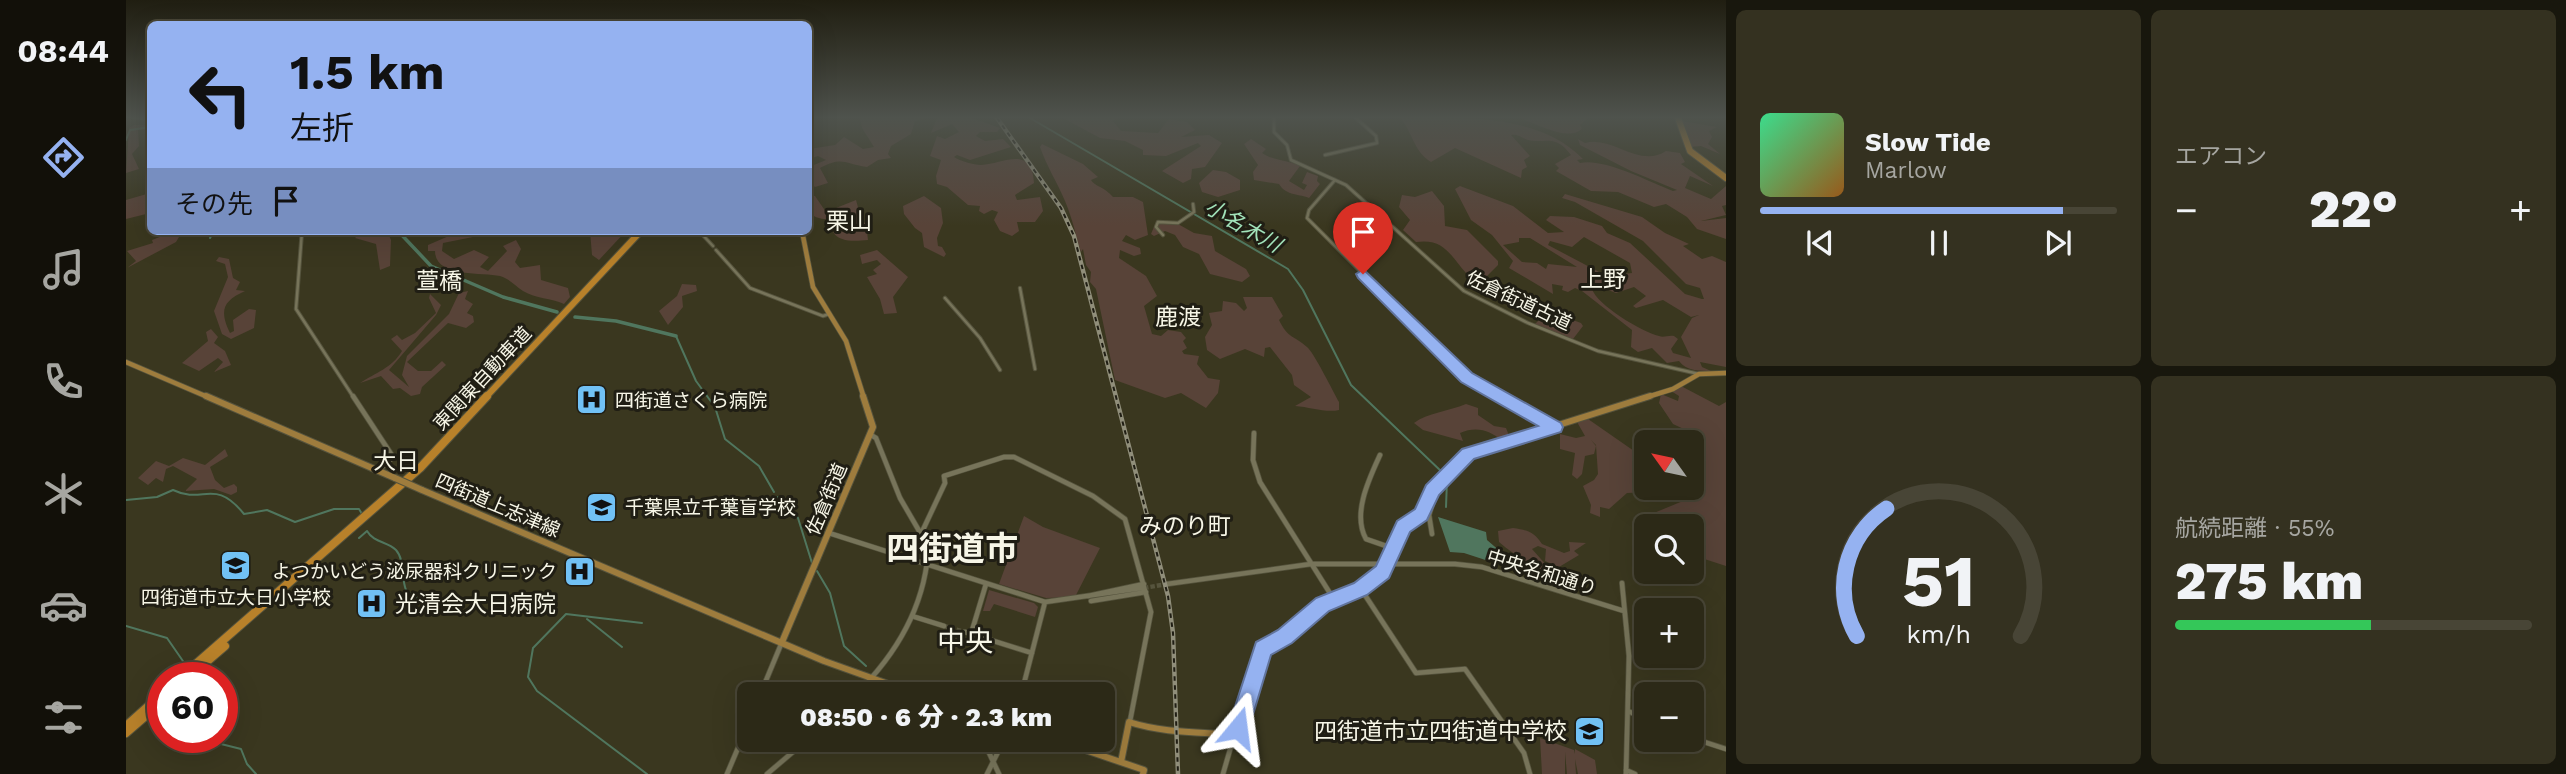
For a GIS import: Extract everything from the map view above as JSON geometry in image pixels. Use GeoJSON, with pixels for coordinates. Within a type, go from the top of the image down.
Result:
{"type":"FeatureCollection","features":[{"type":"Feature","properties":{"kind":"highway"},"geometry":{"type":"LineString","coordinates":[[1695,154],[1726,178]]}},
{"type":"Feature","properties":{"kind":"highway","name":"東関東自動車道"},"geometry":{"type":"LineString","coordinates":[[198,662],[420,468],[640,235]]}},
{"type":"Feature","properties":{"kind":"highway","name":"東関東自動車道"},"geometry":{"type":"LineString","coordinates":[[206,662],[425,470],[640,235]]}},
{"type":"Feature","properties":{"kind":"highway"},"geometry":{"type":"LineString","coordinates":[[126,726],[147,707]]}},
{"type":"Feature","properties":{"kind":"highway"},"geometry":{"type":"LineString","coordinates":[[126,733],[147,715]]}},
{"type":"Feature","properties":{"kind":"main road"},"geometry":{"type":"LineString","coordinates":[[803,235],[813,287],[846,341],[872,425],[871,435]]}},
{"type":"Feature","properties":{"kind":"main road","name":"四街道上志津線"},"geometry":{"type":"LineString","coordinates":[[126,362],[782,642]]}},
{"type":"Feature","properties":{"kind":"main road"},"geometry":{"type":"LineString","coordinates":[[1121,762],[1129,722],[1156,731],[1172,729],[1234,736],[1263,649],[1285,636],[1333,598],[1361,589],[1389,563],[1402,528],[1423,512],[1431,493],[1474,451],[1673,389],[1699,374],[1726,373]]}},
{"type":"Feature","properties":{"kind":"main road","name":"佐倉街道"},"geometry":{"type":"LineString","coordinates":[[782,642],[871,435]]}},
{"type":"Feature","properties":{"kind":"main road"},"geometry":{"type":"LineString","coordinates":[[782,642],[881,682]]}},
{"type":"Feature","properties":{"kind":"main road"},"geometry":{"type":"LineString","coordinates":[[1091,752],[1144,770],[1143,774]]}},
{"type":"Feature","properties":{"kind":"street","name":"佐倉街道古道"},"geometry":{"type":"LineString","coordinates":[[1289,154],[1291,160],[1335,180],[1369,203],[1430,264],[1464,291],[1535,326],[1598,351],[1699,374]]}},
{"type":"Feature","properties":{"kind":"street"},"geometry":{"type":"LineString","coordinates":[[1335,180],[1309,210],[1307,218],[1464,375],[1555,427]]}},
{"type":"Feature","properties":{"kind":"street"},"geometry":{"type":"LineString","coordinates":[[1163,235],[1156,227],[1158,222],[1178,223],[1194,212],[1193,204]]}},
{"type":"Feature","properties":{"kind":"street"},"geometry":{"type":"LineString","coordinates":[[302,235],[295,307],[393,457],[378,471]]}},
{"type":"Feature","properties":{"kind":"street"},"geometry":{"type":"LineString","coordinates":[[703,235],[750,288],[793,302],[823,316],[829,314]]}},
{"type":"Feature","properties":{"kind":"street"},"geometry":{"type":"LineString","coordinates":[[1020,288],[1035,369]]}},
{"type":"Feature","properties":{"kind":"street"},"geometry":{"type":"LineString","coordinates":[[945,299],[980,338],[1000,370]]}},
{"type":"Feature","properties":{"kind":"street"},"geometry":{"type":"LineString","coordinates":[[1254,433],[1253,460],[1260,482],[1333,598]]}},
{"type":"Feature","properties":{"kind":"street"},"geometry":{"type":"LineString","coordinates":[[869,682],[895,651],[915,617],[928,550],[904,507],[876,438],[871,435]]}},
{"type":"Feature","properties":{"kind":"street"},"geometry":{"type":"LineString","coordinates":[[1380,454],[1364,486],[1362,532],[1368,541],[1394,548]]}},
{"type":"Feature","properties":{"kind":"street"},"geometry":{"type":"LineString","coordinates":[[921,534],[945,483],[944,476],[1004,457],[1014,457],[1045,470],[1119,513],[1129,531],[1151,609],[1151,623],[1129,722]]}},
{"type":"Feature","properties":{"kind":"street"},"geometry":{"type":"LineString","coordinates":[[1431,493],[1434,498],[1429,515],[1432,534]]}},
{"type":"Feature","properties":{"kind":"street"},"geometry":{"type":"LineString","coordinates":[[829,533],[1045,602],[1144,588]]}},
{"type":"Feature","properties":{"kind":"street","name":"中央名和通り"},"geometry":{"type":"LineString","coordinates":[[1167,584],[1311,564],[1453,563],[1482,567],[1624,611]]}},
{"type":"Feature","properties":{"kind":"street"},"geometry":{"type":"LineString","coordinates":[[1622,583],[1629,656],[1626,772],[1635,774]]}},
{"type":"Feature","properties":{"kind":"street"},"geometry":{"type":"LineString","coordinates":[[986,584],[968,633],[1032,653]]}},
{"type":"Feature","properties":{"kind":"street"},"geometry":{"type":"LineString","coordinates":[[1091,601],[1144,588]]}},
{"type":"Feature","properties":{"kind":"street"},"geometry":{"type":"LineString","coordinates":[[1361,589],[1416,673],[1465,669],[1524,753],[1530,774]]}},
{"type":"Feature","properties":{"kind":"street"},"geometry":{"type":"LineString","coordinates":[[1024,682],[1045,602]]}},
{"type":"Feature","properties":{"kind":"street"},"geometry":{"type":"LineString","coordinates":[[915,617],[944,626]]}},
{"type":"Feature","properties":{"kind":"street"},"geometry":{"type":"LineString","coordinates":[[765,682],[782,642]]}},
{"type":"Feature","properties":{"kind":"street"},"geometry":{"type":"LineString","coordinates":[[1628,711],[1634,714]]}},
{"type":"Feature","properties":{"kind":"street"},"geometry":{"type":"LineString","coordinates":[[1223,774],[1234,736]]}},
{"type":"Feature","properties":{"kind":"street"},"geometry":{"type":"LineString","coordinates":[[1704,742],[1726,749]]}},
{"type":"Feature","properties":{"kind":"street"},"geometry":{"type":"LineString","coordinates":[[727,774],[737,750]]}},
{"type":"Feature","properties":{"kind":"street"},"geometry":{"type":"LineString","coordinates":[[767,774],[793,752]]}},
{"type":"Feature","properties":{"kind":"street"},"geometry":{"type":"LineString","coordinates":[[989,752],[999,774]]}},
{"type":"Feature","properties":{"kind":"street"},"geometry":{"type":"LineString","coordinates":[[987,774],[998,752]]}},
{"type":"Feature","properties":{"kind":"shaded area"},"geometry":{"type":"Polygon","coordinates":[[[127,154],[132,154],[139,169],[126,173],[127,154]]]}},
{"type":"Feature","properties":{"kind":"shaded area"},"geometry":{"type":"Polygon","coordinates":[[[812,154],[888,154],[891,158],[878,160],[867,167],[844,162],[828,164],[820,168],[828,183],[815,187],[812,184],[812,166],[826,160],[818,156],[812,158],[812,154]]]}},
{"type":"Feature","properties":{"kind":"shaded area"},"geometry":{"type":"Polygon","coordinates":[[[931,154],[989,154],[970,160],[957,155],[954,157],[978,165],[1022,160],[1032,171],[1034,183],[1015,195],[1017,200],[1040,197],[1043,211],[1035,222],[1017,222],[1019,231],[1012,236],[1000,231],[994,220],[998,212],[992,210],[984,214],[979,211],[980,206],[968,205],[947,187],[937,184],[936,176],[941,160],[931,154]]]}},
{"type":"Feature","properties":{"kind":"shaded area"},"geometry":{"type":"Polygon","coordinates":[[[1043,154],[1063,154],[1083,164],[1098,177],[1091,180],[1092,182],[1113,197],[1133,197],[1143,202],[1148,235],[1135,240],[1126,235],[1122,241],[1140,248],[1141,254],[1134,256],[1120,250],[1119,258],[1146,276],[1157,296],[1144,306],[1152,334],[1161,336],[1168,330],[1181,332],[1186,338],[1183,341],[1187,348],[1182,351],[1184,354],[1199,356],[1197,364],[1208,378],[1220,380],[1218,393],[1206,408],[1181,393],[1165,398],[1115,380],[1096,289],[1090,282],[1091,272],[1086,265],[1083,249],[1081,252],[1065,201],[1043,154]]]}},
{"type":"Feature","properties":{"kind":"shaded area"},"geometry":{"type":"Polygon","coordinates":[[[1143,154],[1171,154],[1166,156],[1143,154]]]}},
{"type":"Feature","properties":{"kind":"shaded area"},"geometry":{"type":"Polygon","coordinates":[[[1188,154],[1214,154],[1205,167],[1192,169],[1191,179],[1183,183],[1162,171],[1188,154]]]}},
{"type":"Feature","properties":{"kind":"shaded area"},"geometry":{"type":"Polygon","coordinates":[[[1251,154],[1264,154],[1300,166],[1289,181],[1304,190],[1307,185],[1302,183],[1307,172],[1318,176],[1317,181],[1320,184],[1309,198],[1289,193],[1279,184],[1254,180],[1253,172],[1258,165],[1251,154]]]}},
{"type":"Feature","properties":{"kind":"shaded area"},"geometry":{"type":"Polygon","coordinates":[[[1422,154],[1445,154],[1431,162],[1422,154]]]}},
{"type":"Feature","properties":{"kind":"shaded area"},"geometry":{"type":"Polygon","coordinates":[[[1468,154],[1528,154],[1530,156],[1524,160],[1527,167],[1522,170],[1521,178],[1468,154]]]}},
{"type":"Feature","properties":{"kind":"shaded area"},"geometry":{"type":"Polygon","coordinates":[[[1577,154],[1583,159],[1577,160],[1580,163],[1590,162],[1614,167],[1673,191],[1677,190],[1598,154],[1681,154],[1685,162],[1681,164],[1713,186],[1690,176],[1685,188],[1711,199],[1726,186],[1726,205],[1722,206],[1726,215],[1701,221],[1726,218],[1726,239],[1697,229],[1687,217],[1666,204],[1654,207],[1618,192],[1591,191],[1556,171],[1559,168],[1555,164],[1577,154]]]}},
{"type":"Feature","properties":{"kind":"shaded area"},"geometry":{"type":"Polygon","coordinates":[[[1213,170],[1226,172],[1240,180],[1240,190],[1218,197],[1202,192],[1199,183],[1213,170]]]}},
{"type":"Feature","properties":{"kind":"shaded area"},"geometry":{"type":"Polygon","coordinates":[[[1460,186],[1513,206],[1548,233],[1564,232],[1546,220],[1550,216],[1574,217],[1602,226],[1607,233],[1630,243],[1685,294],[1702,299],[1700,288],[1686,284],[1643,241],[1575,202],[1562,198],[1565,194],[1642,217],[1665,233],[1689,244],[1683,246],[1702,259],[1712,256],[1726,262],[1726,367],[1700,362],[1702,367],[1711,371],[1693,370],[1679,361],[1667,363],[1652,348],[1638,352],[1631,347],[1632,330],[1582,291],[1575,288],[1568,292],[1562,290],[1563,286],[1552,284],[1553,294],[1509,268],[1513,261],[1492,235],[1471,220],[1455,189],[1460,186]],[[1584,237],[1572,247],[1550,241],[1548,245],[1601,273],[1610,267],[1622,274],[1632,273],[1630,263],[1584,237]],[[1519,238],[1519,242],[1503,245],[1522,262],[1537,263],[1546,269],[1548,264],[1577,267],[1530,238],[1519,238]],[[1598,286],[1592,289],[1602,303],[1632,324],[1659,336],[1674,336],[1678,339],[1671,349],[1673,353],[1691,358],[1681,337],[1692,318],[1699,315],[1691,317],[1663,300],[1636,308],[1633,306],[1646,296],[1634,287],[1616,293],[1598,286]]]}},
{"type":"Feature","properties":{"kind":"shaded area"},"geometry":{"type":"Polygon","coordinates":[[[1432,191],[1444,206],[1445,226],[1467,230],[1498,261],[1498,265],[1486,277],[1466,273],[1446,249],[1426,241],[1416,242],[1403,230],[1410,220],[1399,207],[1402,195],[1415,197],[1432,191]]]}},
{"type":"Feature","properties":{"kind":"shaded area"},"geometry":{"type":"Polygon","coordinates":[[[147,194],[147,214],[126,219],[126,200],[147,194]]]}},
{"type":"Feature","properties":{"kind":"shaded area"},"geometry":{"type":"Polygon","coordinates":[[[812,196],[826,212],[856,200],[862,222],[866,223],[868,240],[849,241],[836,236],[833,232],[850,229],[850,223],[845,218],[821,219],[813,216],[812,196]]]}},
{"type":"Feature","properties":{"kind":"shaded area"},"geometry":{"type":"Polygon","coordinates":[[[924,196],[941,208],[943,223],[937,238],[938,246],[942,247],[946,254],[944,257],[924,247],[922,233],[904,214],[903,206],[924,196]]]}},
{"type":"Feature","properties":{"kind":"shaded area"},"geometry":{"type":"Polygon","coordinates":[[[1156,222],[1178,224],[1194,233],[1212,236],[1215,251],[1246,269],[1250,276],[1242,282],[1210,274],[1199,254],[1183,247],[1175,235],[1165,231],[1154,236],[1151,234],[1156,222]]]}},
{"type":"Feature","properties":{"kind":"shaded area"},"geometry":{"type":"Polygon","coordinates":[[[165,235],[186,235],[127,268],[136,261],[127,251],[153,243],[152,240],[165,235]]]}},
{"type":"Feature","properties":{"kind":"shaded area"},"geometry":{"type":"Polygon","coordinates":[[[358,235],[389,235],[390,266],[380,270],[376,244],[355,238],[358,235]]]}},
{"type":"Feature","properties":{"kind":"shaded area"},"geometry":{"type":"Polygon","coordinates":[[[451,235],[478,235],[443,243],[442,251],[454,259],[474,250],[489,257],[480,267],[488,271],[507,251],[503,246],[516,240],[521,249],[515,262],[520,268],[540,265],[541,280],[568,288],[570,297],[564,304],[528,294],[500,276],[451,270],[437,260],[435,251],[428,251],[428,245],[451,235]]]}},
{"type":"Feature","properties":{"kind":"shaded area"},"geometry":{"type":"Polygon","coordinates":[[[590,235],[622,235],[599,260],[592,255],[590,235]]]}},
{"type":"Feature","properties":{"kind":"shaded area"},"geometry":{"type":"Polygon","coordinates":[[[877,250],[908,277],[893,297],[897,313],[884,314],[880,299],[867,277],[877,274],[873,270],[881,264],[877,260],[862,264],[860,255],[877,250]]]}},
{"type":"Feature","properties":{"kind":"shaded area"},"geometry":{"type":"Polygon","coordinates":[[[219,257],[229,259],[233,278],[240,282],[236,290],[245,291],[225,307],[230,333],[234,331],[233,320],[249,309],[256,310],[254,328],[231,339],[222,334],[214,311],[228,277],[225,264],[216,261],[219,257]]]}},
{"type":"Feature","properties":{"kind":"shaded area"},"geometry":{"type":"Polygon","coordinates":[[[682,284],[696,285],[697,291],[682,296],[683,307],[668,325],[659,311],[677,296],[682,284]]]}},
{"type":"Feature","properties":{"kind":"shaded area"},"geometry":{"type":"Polygon","coordinates":[[[468,291],[465,299],[473,304],[467,313],[473,316],[474,322],[466,328],[448,323],[407,362],[418,371],[431,371],[442,361],[446,365],[422,387],[420,394],[411,396],[400,388],[393,389],[381,376],[360,383],[398,357],[402,351],[391,339],[397,335],[402,340],[415,333],[436,313],[429,298],[430,294],[441,305],[436,315],[389,370],[409,387],[402,375],[407,356],[449,314],[459,293],[468,291]]]}},
{"type":"Feature","properties":{"kind":"shaded area"},"geometry":{"type":"Polygon","coordinates":[[[1243,297],[1272,297],[1283,316],[1279,320],[1282,326],[1288,334],[1310,350],[1339,402],[1339,410],[1295,406],[1311,397],[1294,385],[1292,375],[1270,347],[1265,348],[1264,357],[1245,349],[1220,359],[1207,350],[1205,337],[1212,325],[1209,313],[1222,311],[1223,301],[1236,303],[1244,311],[1247,308],[1243,297]]]}},
{"type":"Feature","properties":{"kind":"shaded area"},"geometry":{"type":"Polygon","coordinates":[[[1532,305],[1583,326],[1573,339],[1535,324],[1542,317],[1530,310],[1532,305]]]}},
{"type":"Feature","properties":{"kind":"shaded area"},"geometry":{"type":"Polygon","coordinates":[[[211,329],[218,337],[214,343],[225,351],[231,365],[214,372],[223,362],[218,358],[199,371],[182,363],[208,341],[206,332],[211,329]]]}},
{"type":"Feature","properties":{"kind":"shaded area"},"geometry":{"type":"Polygon","coordinates":[[[1681,386],[1719,406],[1726,402],[1726,566],[1704,559],[1704,514],[1651,514],[1681,500],[1704,500],[1704,430],[1686,430],[1673,424],[1659,403],[1661,394],[1678,401],[1679,396],[1671,391],[1681,386]]]}},
{"type":"Feature","properties":{"kind":"shaded area"},"geometry":{"type":"Polygon","coordinates":[[[1466,404],[1478,408],[1478,415],[1494,426],[1506,428],[1510,438],[1502,441],[1488,432],[1472,430],[1460,433],[1463,441],[1423,430],[1414,423],[1466,404]]]}},
{"type":"Feature","properties":{"kind":"shaded area"},"geometry":{"type":"Polygon","coordinates":[[[1588,419],[1634,451],[1634,493],[1627,493],[1609,509],[1600,507],[1600,517],[1590,513],[1591,505],[1583,486],[1594,480],[1598,474],[1596,445],[1591,440],[1596,446],[1594,454],[1585,456],[1582,474],[1577,479],[1572,475],[1575,453],[1560,449],[1560,434],[1576,438],[1585,436],[1577,422],[1588,419]]]}},
{"type":"Feature","properties":{"kind":"shaded area"},"geometry":{"type":"Polygon","coordinates":[[[225,449],[228,456],[210,467],[215,480],[224,488],[234,484],[237,487],[237,492],[231,495],[214,489],[185,491],[197,479],[173,466],[166,469],[163,482],[156,478],[148,485],[138,478],[156,461],[169,466],[183,458],[205,465],[225,449]]]}},
{"type":"Feature","properties":{"kind":"shaded area"},"geometry":{"type":"Polygon","coordinates":[[[1024,516],[1043,527],[1100,548],[1075,597],[1046,598],[999,584],[1024,516]]]}},
{"type":"Feature","properties":{"kind":"shaded area"},"geometry":{"type":"Polygon","coordinates":[[[1438,517],[1486,532],[1487,540],[1515,564],[1516,570],[1464,553],[1450,552],[1438,517]]]}},
{"type":"Feature","properties":{"kind":"shaded area"},"geometry":{"type":"Polygon","coordinates":[[[1513,528],[1530,532],[1542,544],[1564,553],[1570,551],[1569,542],[1586,543],[1574,551],[1579,555],[1559,567],[1545,561],[1546,549],[1538,546],[1532,549],[1556,576],[1557,583],[1543,581],[1528,564],[1499,542],[1498,531],[1513,528]]]}},
{"type":"Feature","properties":{"kind":"shaded area"},"geometry":{"type":"Polygon","coordinates":[[[989,590],[1034,603],[1038,607],[1035,617],[994,604],[990,611],[983,611],[989,590]]]}},
{"type":"Feature","properties":{"kind":"shaded area"},"geometry":{"type":"Polygon","coordinates":[[[1540,738],[1574,750],[1575,754],[1575,749],[1595,760],[1597,774],[1578,774],[1575,759],[1576,774],[1567,774],[1565,752],[1565,774],[1542,774],[1540,738]]]}},
{"type":"Feature","properties":{"kind":"waterway","name":"小名木川"},"geometry":{"type":"LineString","coordinates":[[1092,154],[1288,269],[1303,290],[1351,385],[1444,474]]}},
{"type":"Feature","properties":{"kind":"waterway"},"geometry":{"type":"LineString","coordinates":[[402,235],[431,266],[503,297],[557,312]]}},
{"type":"Feature","properties":{"kind":"waterway"},"geometry":{"type":"LineString","coordinates":[[575,317],[616,321],[676,336]]}},
{"type":"Feature","properties":{"kind":"waterway"},"geometry":{"type":"LineString","coordinates":[[676,336],[696,381],[715,407],[725,439],[759,466],[774,492]]}},
{"type":"Feature","properties":{"kind":"waterway","name":"小名木川"},"geometry":{"type":"LineString","coordinates":[[1446,507],[1447,480]]}},
{"type":"Feature","properties":{"kind":"waterway"},"geometry":{"type":"LineString","coordinates":[[126,500],[157,497],[173,490],[193,495],[217,494],[234,503],[244,514],[267,510],[295,522],[334,509],[359,509],[362,514]]}},
{"type":"Feature","properties":{"kind":"waterway"},"geometry":{"type":"LineString","coordinates":[[778,497],[798,518],[812,563]]}},
{"type":"Feature","properties":{"kind":"waterway"},"geometry":{"type":"LineString","coordinates":[[359,538],[367,531],[373,538],[396,550],[401,559],[406,590],[424,603]]}},
{"type":"Feature","properties":{"kind":"waterway"},"geometry":{"type":"LineString","coordinates":[[817,571],[830,593],[844,646],[866,666]]}},
{"type":"Feature","properties":{"kind":"waterway"},"geometry":{"type":"LineString","coordinates":[[642,623],[566,614],[533,648],[528,677],[537,691],[647,774]]}},
{"type":"Feature","properties":{"kind":"waterway"},"geometry":{"type":"LineString","coordinates":[[587,619],[622,647]]}},
{"type":"Feature","properties":{"kind":"waterway"},"geometry":{"type":"LineString","coordinates":[[126,626],[167,638],[184,662]]}},
{"type":"Feature","properties":{"kind":"waterway"},"geometry":{"type":"LineString","coordinates":[[238,748],[256,774]]}},
{"type":"Feature","properties":{"kind":"tunnel"},"geometry":{"type":"LineString","coordinates":[[1144,588],[1167,584]]}},
{"type":"Feature","properties":{"kind":"tunnel"},"geometry":{"type":"LineString","coordinates":[[944,626],[965,632]]}},
{"type":"Feature","properties":{"kind":"railway"},"geometry":{"type":"LineString","coordinates":[[1023,154],[1061,208],[1074,236],[1168,596],[1173,633],[1178,774]]}},
{"type":"Feature","properties":{"kind":"place","name":"四街道さくら病院"},"geometry":{"type":"Point","coordinates":[592,400]}},
{"type":"Feature","properties":{"kind":"place","name":"千葉県立千葉盲学校"},"geometry":{"type":"Point","coordinates":[602,507]}},
{"type":"Feature","properties":{"kind":"place","name":"四街道市立大日小学校"},"geometry":{"type":"Point","coordinates":[236,566]}},
{"type":"Feature","properties":{"kind":"place","name":"よつかいどう泌尿器科クリニック"},"geometry":{"type":"Point","coordinates":[580,571]}},
{"type":"Feature","properties":{"kind":"place","name":"光清会大日病院"},"geometry":{"type":"Point","coordinates":[372,604]}},
{"type":"Feature","properties":{"kind":"place","name":"四街道市立四街道中学校"},"geometry":{"type":"Point","coordinates":[1590,731]}},
{"type":"Feature","properties":{"kind":"district","name":"栗山"},"geometry":{"type":"Point","coordinates":[849,221]}},
{"type":"Feature","properties":{"kind":"district","name":"上野"},"geometry":{"type":"Point","coordinates":[1603,279]}},
{"type":"Feature","properties":{"kind":"district","name":"萱橋"},"geometry":{"type":"Point","coordinates":[439,281]}},
{"type":"Feature","properties":{"kind":"district","name":"鹿渡"},"geometry":{"type":"Point","coordinates":[1178,317]}},
{"type":"Feature","properties":{"kind":"district","name":"大日"},"geometry":{"type":"Point","coordinates":[396,461]}},
{"type":"Feature","properties":{"kind":"district","name":"みのり町"},"geometry":{"type":"Point","coordinates":[1185,526]}},
{"type":"Feature","properties":{"kind":"district","name":"四街道市"},"geometry":{"type":"Point","coordinates":[952,548]}},
{"type":"Feature","properties":{"kind":"district","name":"中央"},"geometry":{"type":"Point","coordinates":[965,641]}},
{"type":"Feature","properties":{"kind":"route"},"geometry":{"type":"LineString","coordinates":[[1238,728],[1263,649],[1285,636],[1323,604],[1361,589],[1383,572],[1404,526],[1421,514],[1433,490],[1468,454],[1555,427],[1466,378],[1363,274]]}}]}
